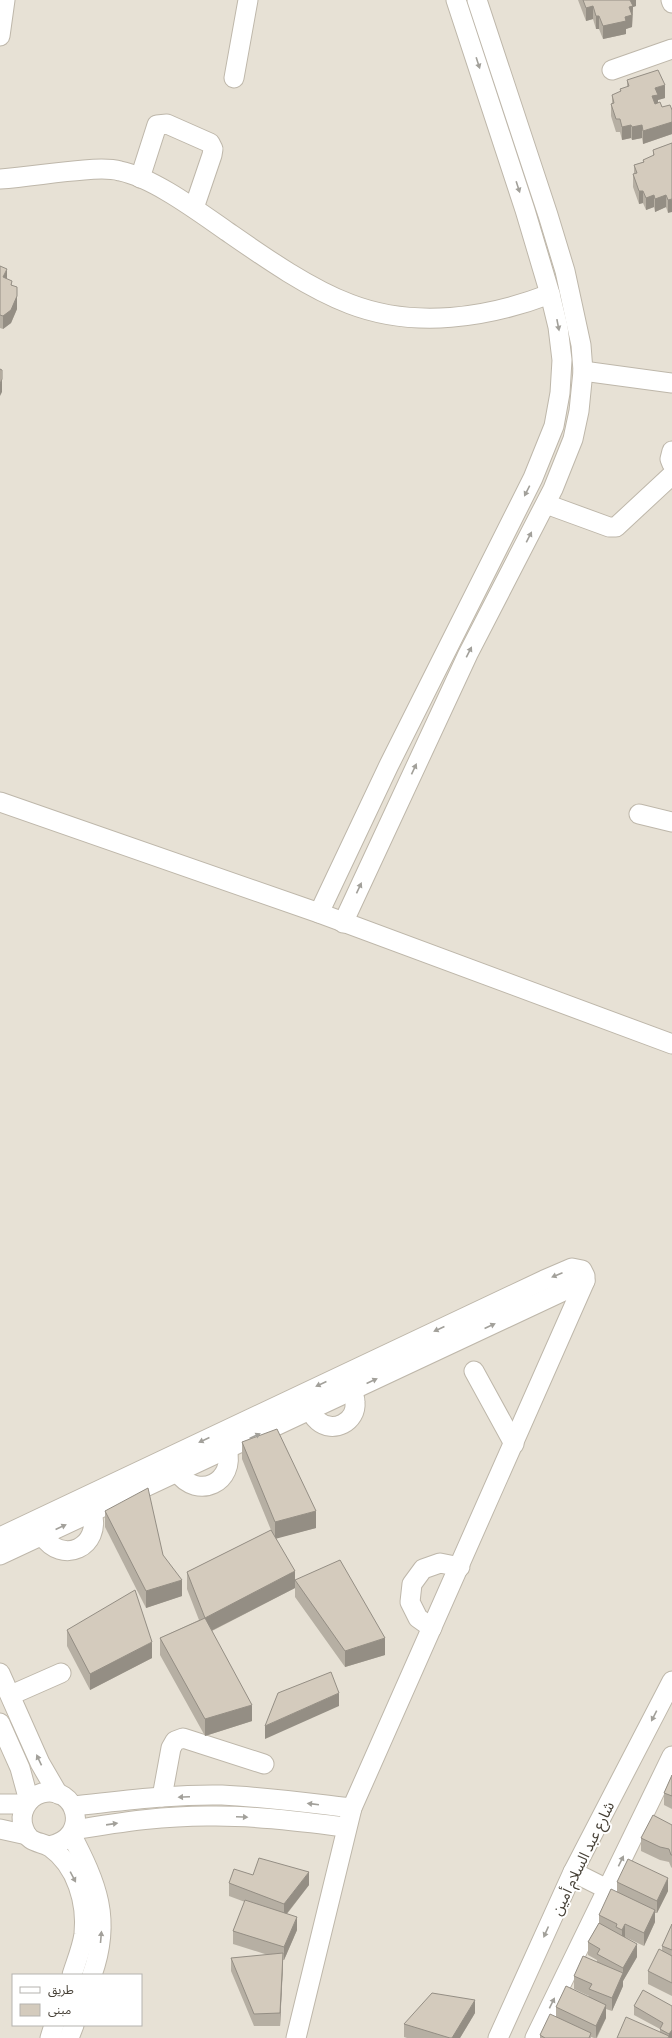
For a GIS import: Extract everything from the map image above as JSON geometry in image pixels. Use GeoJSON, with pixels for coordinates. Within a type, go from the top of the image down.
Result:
{"type":"FeatureCollection","features":[{"type":"Feature","properties":{"kind":"street"},"geometry":{"type":"LineString","coordinates":[[0,36],[5,0]]}},
{"type":"Feature","properties":{"kind":"street"},"geometry":{"type":"LineString","coordinates":[[234,78],[248,0]]}},
{"type":"Feature","properties":{"kind":"street"},"geometry":{"type":"LineString","coordinates":[[319,913],[389,766],[540,462],[554,426],[561,386],[562,360],[558,326],[550,294],[471,40],[456,0]]}},
{"type":"Feature","properties":{"kind":"street"},"geometry":{"type":"LineString","coordinates":[[343,923],[462,667],[546,504],[573,439],[579,411],[583,371],[581,345],[565,271],[490,35],[477,0]]}},
{"type":"Feature","properties":{"kind":"street"},"geometry":{"type":"LineString","coordinates":[[471,40],[490,35]]}},
{"type":"Feature","properties":{"kind":"street"},"geometry":{"type":"LineString","coordinates":[[612,70],[672,49]]}},
{"type":"Feature","properties":{"kind":"street"},"geometry":{"type":"LineString","coordinates":[[140,178],[157,125],[160,123],[167,124],[210,143],[213,149],[212,155],[194,208]]}},
{"type":"Feature","properties":{"kind":"street"},"geometry":{"type":"LineString","coordinates":[[0,179],[38,174],[95,170],[120,170],[140,178],[194,208],[255,251],[325,292],[350,304],[380,312],[417,318],[451,318],[505,310],[550,294]]}},
{"type":"Feature","properties":{"kind":"street"},"geometry":{"type":"LineString","coordinates":[[583,371],[672,383]]}},
{"type":"Feature","properties":{"kind":"street"},"geometry":{"type":"LineString","coordinates":[[672,451],[670,459],[672,464]]}},
{"type":"Feature","properties":{"kind":"street"},"geometry":{"type":"LineString","coordinates":[[540,462],[561,470]]}},
{"type":"Feature","properties":{"kind":"street"},"geometry":{"type":"LineString","coordinates":[[546,504],[609,527],[616,527],[672,475]]}},
{"type":"Feature","properties":{"kind":"street"},"geometry":{"type":"LineString","coordinates":[[0,802],[319,913],[672,1044]]}},
{"type":"Feature","properties":{"kind":"street"},"geometry":{"type":"LineString","coordinates":[[639,814],[672,822]]}},
{"type":"Feature","properties":{"kind":"street"},"geometry":{"type":"LineString","coordinates":[[0,1537],[344,1373],[572,1268],[582,1270],[585,1276],[585,1281],[460,1567],[352,1808],[346,1827],[296,2038]]}},
{"type":"Feature","properties":{"kind":"street"},"geometry":{"type":"LineString","coordinates":[[0,1555],[585,1281]]}},
{"type":"Feature","properties":{"kind":"street"},"geometry":{"type":"LineString","coordinates":[[474,1371],[514,1444]]}},
{"type":"Feature","properties":{"kind":"street"},"geometry":{"type":"LineString","coordinates":[[302,1393],[310,1410],[318,1422],[324,1425],[332,1426],[346,1422],[354,1411],[356,1404],[352,1390],[344,1373]]}},
{"type":"Feature","properties":{"kind":"street"},"geometry":{"type":"LineString","coordinates":[[177,1472],[186,1482],[192,1485],[200,1486],[213,1484],[219,1480],[227,1469],[229,1462],[228,1449]]}},
{"type":"Feature","properties":{"kind":"street"},"geometry":{"type":"LineString","coordinates":[[42,1535],[46,1542],[58,1549],[65,1551],[79,1548],[85,1544],[93,1533],[94,1526],[92,1512]]}},
{"type":"Feature","properties":{"kind":"street"},"geometry":{"type":"LineString","coordinates":[[432,1628],[418,1618],[410,1602],[412,1584],[423,1569],[440,1563],[460,1567]]}},
{"type":"Feature","properties":{"kind":"street"},"geometry":{"type":"LineString","coordinates":[[0,1673],[40,1763],[58,1794],[73,1806],[76,1822],[72,1832],[65,1840],[49,1846]]}},
{"type":"Feature","properties":{"kind":"street"},"geometry":{"type":"LineString","coordinates":[[11,1695],[61,1673]]}},
{"type":"Feature","properties":{"kind":"street","name":"شارع عبد السلام أمين"},"geometry":{"type":"LineString","coordinates":[[498,2038],[573,1872],[672,1681]]}},
{"type":"Feature","properties":{"kind":"street"},"geometry":{"type":"LineString","coordinates":[[0,1723],[20,1768],[28,1802],[22,1821],[27,1835]]}},
{"type":"Feature","properties":{"kind":"street"},"geometry":{"type":"LineString","coordinates":[[162,1797],[171,1748],[175,1740],[183,1738],[264,1764]]}},
{"type":"Feature","properties":{"kind":"street"},"geometry":{"type":"LineString","coordinates":[[535,2038],[672,1756]]}},
{"type":"Feature","properties":{"kind":"street"},"geometry":{"type":"LineString","coordinates":[[0,1804],[28,1802],[42,1793],[58,1794]]}},
{"type":"Feature","properties":{"kind":"street"},"geometry":{"type":"LineString","coordinates":[[73,1806],[162,1797],[220,1795],[352,1808]]}},
{"type":"Feature","properties":{"kind":"street"},"geometry":{"type":"LineString","coordinates":[[72,1832],[161,1817],[215,1816],[263,1818],[346,1827]]}},
{"type":"Feature","properties":{"kind":"street"},"geometry":{"type":"LineString","coordinates":[[0,1828],[27,1835],[37,1843],[49,1846],[63,1860],[74,1877],[81,1896],[84,1916],[84,1935],[72,1974]]}},
{"type":"Feature","properties":{"kind":"street"},"geometry":{"type":"LineString","coordinates":[[72,1832],[83,1856],[100,1904],[102,1926],[101,1948],[92,1974]]}},
{"type":"Feature","properties":{"kind":"street"},"geometry":{"type":"LineString","coordinates":[[573,1872],[607,1889]]}},
{"type":"Feature","properties":{"kind":"street"},"geometry":{"type":"LineString","coordinates":[[50,2038],[54,2026]]}},
{"type":"Feature","properties":{"kind":"street"},"geometry":{"type":"LineString","coordinates":[[69,2038],[74,2026]]}},
{"type":"Feature","properties":{"kind":"shaded area"},"geometry":{"type":"Polygon","coordinates":[[[0,0],[672,0],[672,2038],[0,2038],[0,0]]]}},
{"type":"Feature","properties":{"kind":"building"},"geometry":{"type":"Polygon","coordinates":[[[583,0],[630,0],[633,6],[629,7],[632,15],[625,17],[626,21],[603,26],[599,16],[596,16],[593,6],[586,8],[583,0]]]}},
{"type":"Feature","properties":{"kind":"building"},"geometry":{"type":"Polygon","coordinates":[[[658,70],[665,85],[655,88],[658,95],[652,96],[655,104],[660,102],[662,107],[670,105],[672,110],[672,122],[643,131],[642,125],[622,127],[620,119],[616,119],[611,104],[614,103],[612,95],[621,91],[620,89],[629,86],[627,80],[658,70]]]}},
{"type":"Feature","properties":{"kind":"building"},"geometry":{"type":"Polygon","coordinates":[[[672,143],[672,199],[668,200],[666,195],[655,199],[654,195],[646,198],[643,191],[639,191],[633,174],[637,173],[634,165],[644,162],[643,160],[654,155],[653,150],[672,143]]]}},
{"type":"Feature","properties":{"kind":"building"},"geometry":{"type":"Polygon","coordinates":[[[0,266],[7,269],[3,277],[12,281],[11,285],[17,287],[17,296],[11,310],[3,316],[0,315],[0,266]]]}},
{"type":"Feature","properties":{"kind":"building"},"geometry":{"type":"Polygon","coordinates":[[[0,369],[2,370],[2,379],[0,384],[0,369]]]}},
{"type":"Feature","properties":{"kind":"building"},"geometry":{"type":"Polygon","coordinates":[[[277,1429],[316,1511],[275,1522],[242,1442],[277,1429]]]}},
{"type":"Feature","properties":{"kind":"building"},"geometry":{"type":"Polygon","coordinates":[[[148,1488],[163,1555],[182,1580],[146,1591],[105,1511],[148,1488]]]}},
{"type":"Feature","properties":{"kind":"building"},"geometry":{"type":"Polygon","coordinates":[[[271,1530],[295,1571],[205,1618],[187,1572],[271,1530]]]}},
{"type":"Feature","properties":{"kind":"building"},"geometry":{"type":"Polygon","coordinates":[[[340,1560],[385,1638],[345,1651],[295,1580],[340,1560]]]}},
{"type":"Feature","properties":{"kind":"building"},"geometry":{"type":"Polygon","coordinates":[[[135,1590],[152,1642],[90,1674],[67,1630],[135,1590]]]}},
{"type":"Feature","properties":{"kind":"building"},"geometry":{"type":"Polygon","coordinates":[[[205,1618],[252,1705],[205,1719],[160,1638],[205,1618]]]}},
{"type":"Feature","properties":{"kind":"building"},"geometry":{"type":"Polygon","coordinates":[[[331,1672],[339,1693],[265,1726],[278,1693],[331,1672]]]}},
{"type":"Feature","properties":{"kind":"building"},"geometry":{"type":"Polygon","coordinates":[[[672,1775],[672,1796],[664,1793],[672,1775]]]}},
{"type":"Feature","properties":{"kind":"building"},"geometry":{"type":"Polygon","coordinates":[[[653,1815],[672,1825],[672,1855],[669,1849],[660,1847],[641,1838],[653,1815]]]}},
{"type":"Feature","properties":{"kind":"building"},"geometry":{"type":"Polygon","coordinates":[[[259,1858],[309,1872],[284,1904],[229,1883],[234,1869],[253,1875],[259,1858]]]}},
{"type":"Feature","properties":{"kind":"building"},"geometry":{"type":"Polygon","coordinates":[[[628,1859],[668,1878],[657,1901],[617,1882],[628,1859]]]}},
{"type":"Feature","properties":{"kind":"building"},"geometry":{"type":"Polygon","coordinates":[[[611,1889],[655,1910],[644,1933],[625,1924],[622,1930],[616,1927],[617,1924],[599,1915],[611,1889]]]}},
{"type":"Feature","properties":{"kind":"building"},"geometry":{"type":"Polygon","coordinates":[[[245,1900],[297,1917],[284,1947],[233,1931],[245,1900]]]}},
{"type":"Feature","properties":{"kind":"building"},"geometry":{"type":"Polygon","coordinates":[[[599,1923],[637,1944],[623,1968],[597,1954],[600,1949],[588,1942],[599,1923]]]}},
{"type":"Feature","properties":{"kind":"building"},"geometry":{"type":"Polygon","coordinates":[[[672,1924],[672,1950],[662,1946],[672,1924]]]}},
{"type":"Feature","properties":{"kind":"building"},"geometry":{"type":"Polygon","coordinates":[[[659,1949],[672,1956],[672,1983],[648,1971],[659,1949]]]}},
{"type":"Feature","properties":{"kind":"building"},"geometry":{"type":"Polygon","coordinates":[[[283,1953],[280,2013],[254,2014],[231,1958],[283,1953]]]}},
{"type":"Feature","properties":{"kind":"building"},"geometry":{"type":"Polygon","coordinates":[[[583,1956],[623,1973],[612,1998],[589,1989],[592,1984],[574,1976],[583,1956]]]}},
{"type":"Feature","properties":{"kind":"building"},"geometry":{"type":"Polygon","coordinates":[[[566,1986],[606,2005],[596,2026],[556,2007],[566,1986]]]}},
{"type":"Feature","properties":{"kind":"building"},"geometry":{"type":"Polygon","coordinates":[[[643,1990],[672,2006],[672,2030],[669,2034],[660,2029],[663,2023],[634,2006],[643,1990]]]}},
{"type":"Feature","properties":{"kind":"building"},"geometry":{"type":"Polygon","coordinates":[[[432,1993],[475,2000],[452,2038],[404,2024],[432,1993]]]}},
{"type":"Feature","properties":{"kind":"building"},"geometry":{"type":"Polygon","coordinates":[[[550,2014],[591,2033],[589,2038],[545,2038],[540,2035],[550,2014]]]}},
{"type":"Feature","properties":{"kind":"building"},"geometry":{"type":"Polygon","coordinates":[[[626,2017],[669,2036],[668,2038],[617,2038],[626,2017]]]}}]}
